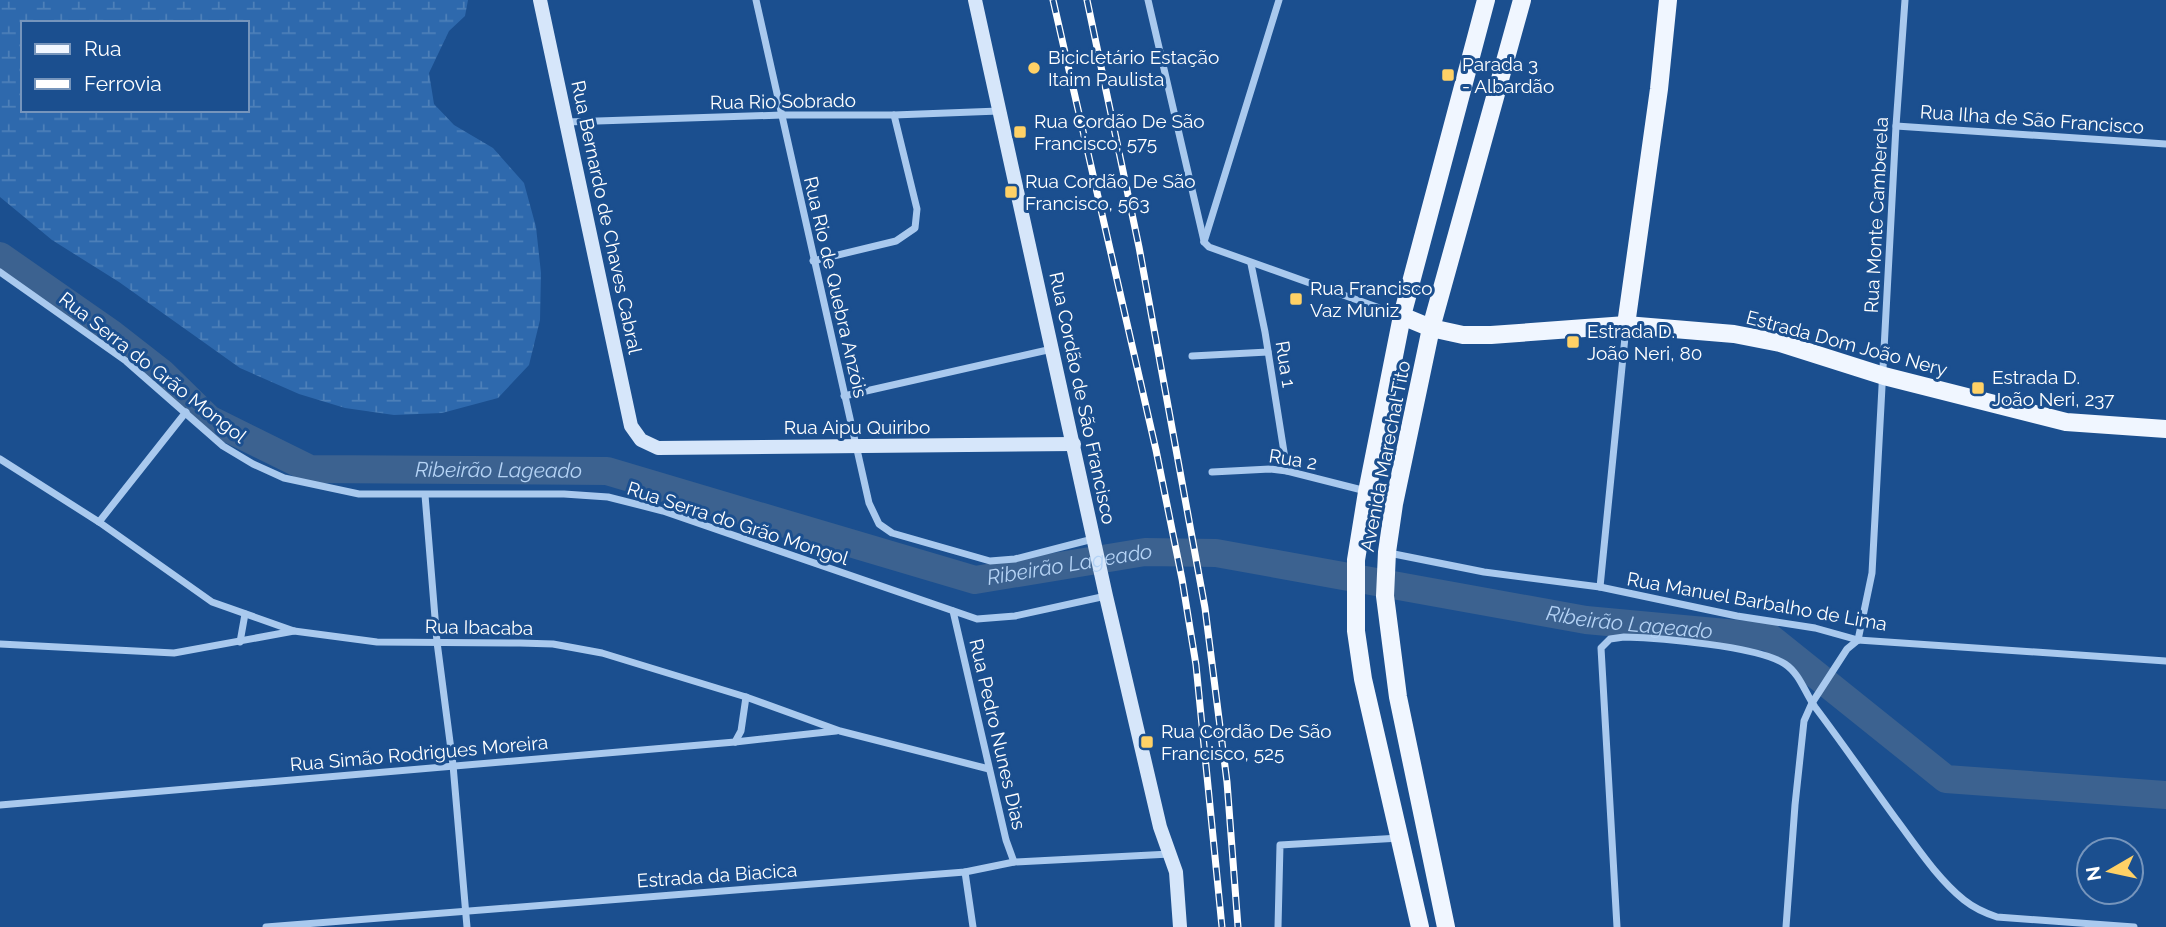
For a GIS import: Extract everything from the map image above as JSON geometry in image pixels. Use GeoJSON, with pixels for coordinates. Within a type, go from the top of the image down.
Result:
{"type":"FeatureCollection","features":[{"type":"Feature","properties":{"kind":"main road","name":"Avenida Marechal Tito"},"geometry":{"type":"LineString","coordinates":[[1420,927],[1363,679],[1356,631],[1356,560],[1402,316],[1486,0]]}},
{"type":"Feature","properties":{"kind":"main road","name":"Avenida Marechal Tito"},"geometry":{"type":"LineString","coordinates":[[1446,927],[1398,697],[1385,596],[1386,559],[1394,504],[1431,328],[1522,0]]}},
{"type":"Feature","properties":{"kind":"main road"},"geometry":{"type":"LineString","coordinates":[[1626,324],[1659,89],[1668,0]]}},
{"type":"Feature","properties":{"kind":"main road","name":"Estrada Dom João Nery"},"geometry":{"type":"LineString","coordinates":[[1402,316],[1431,328],[1463,335],[1626,324],[1734,334],[1780,343],[1884,376],[2066,422],[2166,429]]}},
{"type":"Feature","properties":{"kind":"street","name":"Rua Bernardo de Chaves Cabral"},"geometry":{"type":"LineString","coordinates":[[540,0],[631,426],[641,440]]}},
{"type":"Feature","properties":{"kind":"street","name":"Rua Rio de Quebra Anzóis"},"geometry":{"type":"LineString","coordinates":[[755,0],[869,503],[879,524],[892,533],[990,561],[1095,546]]}},
{"type":"Feature","properties":{"kind":"street","name":"Rua Cordão de São Francisco"},"geometry":{"type":"LineString","coordinates":[[975,0],[1157,815],[1176,872],[1180,927]]}},
{"type":"Feature","properties":{"kind":"street"},"geometry":{"type":"LineString","coordinates":[[1148,0],[1204,242],[1209,247],[1251,264],[1402,316]]}},
{"type":"Feature","properties":{"kind":"street"},"geometry":{"type":"LineString","coordinates":[[1204,242],[1279,0]]}},
{"type":"Feature","properties":{"kind":"street","name":"Rua Monte Camberela"},"geometry":{"type":"LineString","coordinates":[[1858,640],[1872,572],[1905,0]]}},
{"type":"Feature","properties":{"kind":"street","name":"Rua Rio Sobrado"},"geometry":{"type":"LineString","coordinates":[[567,122],[999,111]]}},
{"type":"Feature","properties":{"kind":"street"},"geometry":{"type":"LineString","coordinates":[[813,261],[896,241],[915,228],[916,209],[894,115]]}},
{"type":"Feature","properties":{"kind":"street","name":"Rua Ilha de São Francisco"},"geometry":{"type":"LineString","coordinates":[[1896,126],[2166,144]]}},
{"type":"Feature","properties":{"kind":"street","name":"Rua 1"},"geometry":{"type":"LineString","coordinates":[[1251,264],[1287,471]]}},
{"type":"Feature","properties":{"kind":"street","name":"Rua Serra do Grão Mongol"},"geometry":{"type":"LineString","coordinates":[[0,272],[117,354],[223,446],[284,478],[359,494],[564,494],[608,497],[663,511],[977,619],[994,619],[1105,589]]}},
{"type":"Feature","properties":{"kind":"street"},"geometry":{"type":"LineString","coordinates":[[1600,587],[1626,324]]}},
{"type":"Feature","properties":{"kind":"street"},"geometry":{"type":"LineString","coordinates":[[844,396],[1053,349]]}},
{"type":"Feature","properties":{"kind":"street"},"geometry":{"type":"LineString","coordinates":[[1192,356],[1268,352]]}},
{"type":"Feature","properties":{"kind":"street"},"geometry":{"type":"LineString","coordinates":[[99,522],[186,412]]}},
{"type":"Feature","properties":{"kind":"street","name":"Rua Aipu Quiribo"},"geometry":{"type":"LineString","coordinates":[[641,440],[658,448],[1074,444]]}},
{"type":"Feature","properties":{"kind":"street","name":"Rua Ibacaba"},"geometry":{"type":"LineString","coordinates":[[0,459],[99,522],[212,602],[295,631],[377,642],[542,644],[602,653],[746,697],[840,731],[989,769]]}},
{"type":"Feature","properties":{"kind":"street","name":"Rua 2"},"geometry":{"type":"LineString","coordinates":[[1212,472],[1270,469],[1287,471],[1367,492]]}},
{"type":"Feature","properties":{"kind":"street"},"geometry":{"type":"LineString","coordinates":[[425,495],[437,642],[453,765],[467,927]]}},
{"type":"Feature","properties":{"kind":"street","name":"Rua Manuel Barbalho de Lima"},"geometry":{"type":"LineString","coordinates":[[1386,559],[1600,587],[1737,616],[1815,628],[1858,640],[2166,661]]}},
{"type":"Feature","properties":{"kind":"street","name":"Rua Pedro Nunes Dias"},"geometry":{"type":"LineString","coordinates":[[953,611],[1006,840],[1014,862]]}},
{"type":"Feature","properties":{"kind":"street"},"geometry":{"type":"LineString","coordinates":[[240,642],[246,614]]}},
{"type":"Feature","properties":{"kind":"street"},"geometry":{"type":"LineString","coordinates":[[0,644],[174,653],[295,631]]}},
{"type":"Feature","properties":{"kind":"street"},"geometry":{"type":"LineString","coordinates":[[1617,927],[1601,648],[1611,639],[1636,637],[1722,647],[1777,660],[1796,673],[1812,703],[1919,850],[1943,880],[1965,901],[1981,911],[1997,917],[2134,927]]}},
{"type":"Feature","properties":{"kind":"street"},"geometry":{"type":"LineString","coordinates":[[1786,927],[1804,721],[1812,703],[1847,649],[1858,640]]}},
{"type":"Feature","properties":{"kind":"street"},"geometry":{"type":"LineString","coordinates":[[735,742],[745,718],[746,697]]}},
{"type":"Feature","properties":{"kind":"street","name":"Rua Simão Rodrigues Moreira"},"geometry":{"type":"LineString","coordinates":[[0,805],[840,731]]}},
{"type":"Feature","properties":{"kind":"street"},"geometry":{"type":"LineString","coordinates":[[1278,927],[1280,845],[1401,838]]}},
{"type":"Feature","properties":{"kind":"street","name":"Estrada da Biacica"},"geometry":{"type":"LineString","coordinates":[[266,927],[466,909],[965,872],[1014,862],[1170,854]]}},
{"type":"Feature","properties":{"kind":"street"},"geometry":{"type":"LineString","coordinates":[[965,872],[973,927]]}},
{"type":"Feature","properties":{"kind":"green space"},"geometry":{"type":"Polygon","coordinates":[[[0,0],[468,0],[465,16],[449,31],[429,73],[434,104],[454,125],[493,148],[524,183],[536,227],[541,273],[540,320],[529,365],[498,398],[442,413],[394,415],[345,408],[299,394],[240,368],[119,282],[52,240],[0,197],[0,0]]]}},
{"type":"Feature","properties":{"kind":"waterway","name":"Ribeirão Lageado"},"geometry":{"type":"LineString","coordinates":[[0,256],[112,334],[162,373],[209,419],[310,469],[607,471],[975,580],[1145,552],[1216,553],[1586,620],[1769,637],[1946,779],[2166,795]]}},
{"type":"Feature","properties":{"kind":"railway"},"geometry":{"type":"LineString","coordinates":[[1053,0],[1156,450],[1182,579],[1196,665],[1222,927]]}},
{"type":"Feature","properties":{"kind":"railway"},"geometry":{"type":"LineString","coordinates":[[1087,0],[1139,247],[1205,608],[1227,782],[1238,927]]}},
{"type":"Feature","properties":{"kind":"place","name":"Bicicletário Estação Itaim Paulista"},"geometry":{"type":"Point","coordinates":[1034,68]}},
{"type":"Feature","properties":{"kind":"place","name":"Parada 3 - Albardão"},"geometry":{"type":"Point","coordinates":[1448,75]}},
{"type":"Feature","properties":{"kind":"place","name":"Rua Cordão De São Francisco, 575"},"geometry":{"type":"Point","coordinates":[1020,132]}},
{"type":"Feature","properties":{"kind":"place","name":"Rua Cordão De São Francisco, 563"},"geometry":{"type":"Point","coordinates":[1011,192]}},
{"type":"Feature","properties":{"kind":"place","name":"Rua Francisco Vaz Muniz"},"geometry":{"type":"Point","coordinates":[1296,299]}},
{"type":"Feature","properties":{"kind":"place","name":"Estrada D. João Neri, 80"},"geometry":{"type":"Point","coordinates":[1573,342]}},
{"type":"Feature","properties":{"kind":"place","name":"Estrada D. João Neri, 237"},"geometry":{"type":"Point","coordinates":[1978,388]}},
{"type":"Feature","properties":{"kind":"place","name":"Rua Cordão De São Francisco, 525"},"geometry":{"type":"Point","coordinates":[1147,742]}}]}
